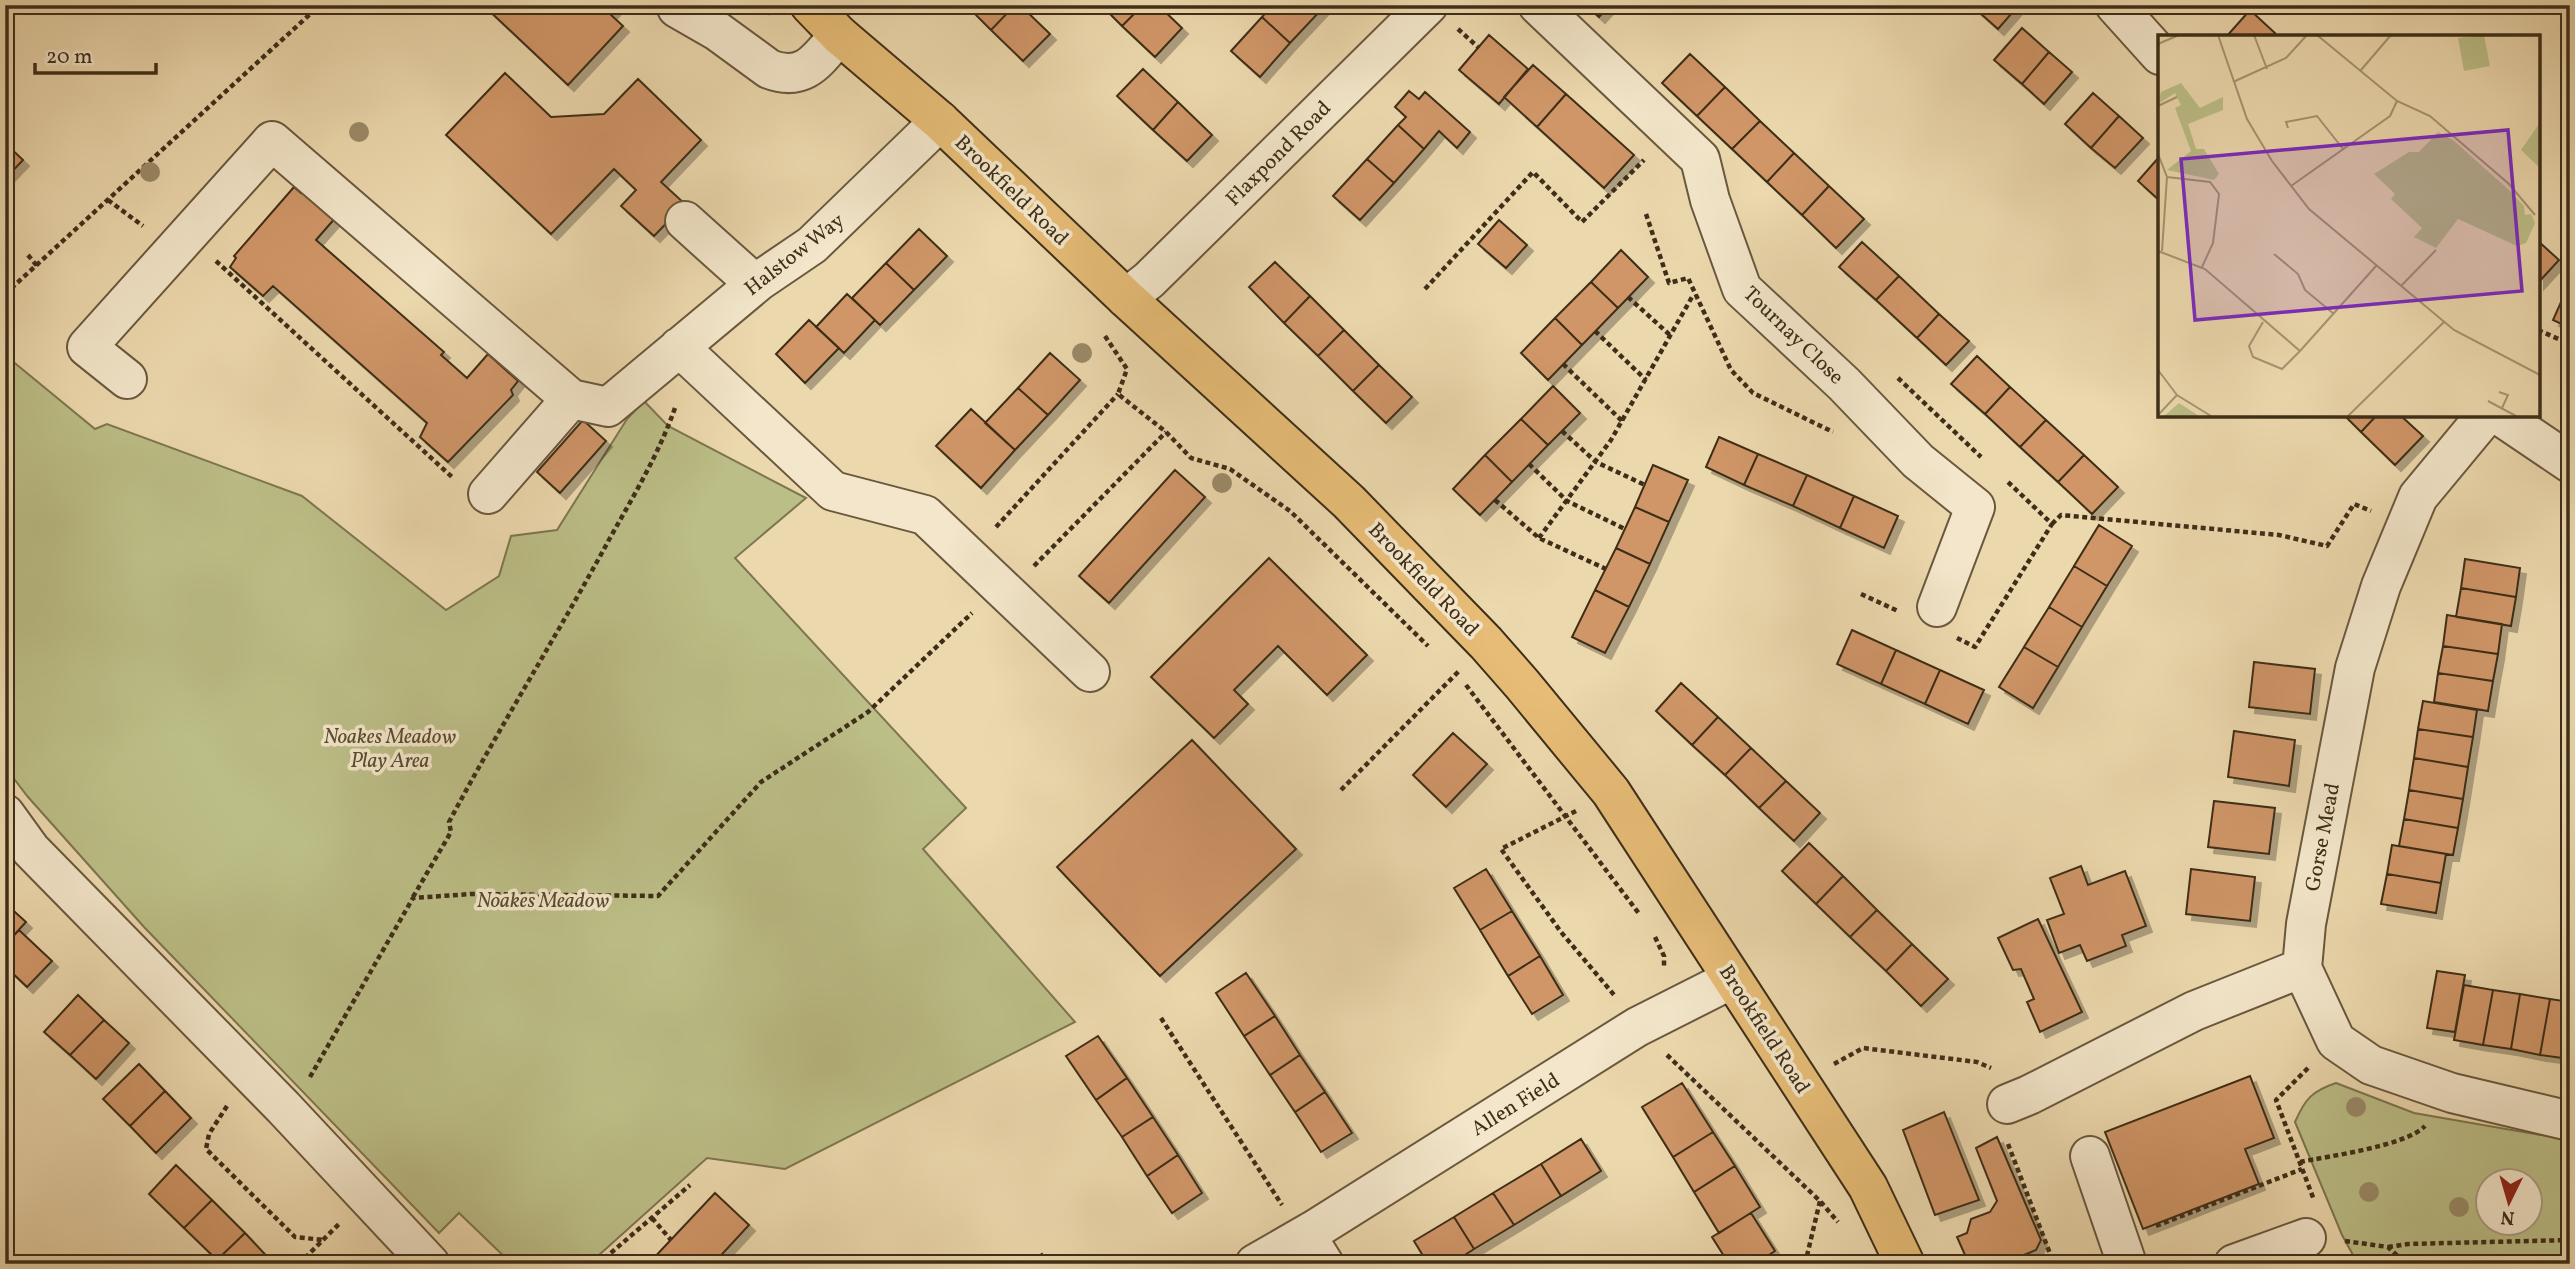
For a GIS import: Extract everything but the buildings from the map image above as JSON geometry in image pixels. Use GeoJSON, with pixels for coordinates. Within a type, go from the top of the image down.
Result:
{"type":"FeatureCollection","features":[{"type":"Feature","properties":{"kind":"main road","name":"Brookfield Road"},"geometry":{"type":"LineString","coordinates":[[810,5],[839,35],[940,121],[1126,298],[1349,502],[1486,643],[1611,792],[1868,1187],[1905,1264]]}},
{"type":"Feature","properties":{"kind":"street"},"geometry":{"type":"LineString","coordinates":[[679,5],[677,8],[717,31],[777,72],[803,72],[811,68],[839,35]]}},
{"type":"Feature","properties":{"kind":"street","name":"Flaxpond Road"},"geometry":{"type":"LineString","coordinates":[[1126,298],[1149,280],[1428,5]]}},
{"type":"Feature","properties":{"kind":"street","name":"Tournay Close"},"geometry":{"type":"LineString","coordinates":[[1538,5],[1700,159],[1710,200],[1742,289],[1844,384],[1918,461],[1976,507],[1937,607]]}},
{"type":"Feature","properties":{"kind":"street"},"geometry":{"type":"LineString","coordinates":[[2115,5],[2158,53]]}},
{"type":"Feature","properties":{"kind":"street","name":"Halstow Way"},"geometry":{"type":"LineString","coordinates":[[571,399],[608,408],[640,380],[691,359],[755,284],[812,245],[940,121]]}},
{"type":"Feature","properties":{"kind":"street"},"geometry":{"type":"LineString","coordinates":[[127,379],[87,347],[272,141],[571,399],[474,490]]}},
{"type":"Feature","properties":{"kind":"street"},"geometry":{"type":"LineString","coordinates":[[685,221],[755,284]]}},
{"type":"Feature","properties":{"kind":"street"},"geometry":{"type":"LineString","coordinates":[[691,359],[833,491],[925,515],[1090,672]]}},
{"type":"Feature","properties":{"kind":"street","name":"Gorse Mead"},"geometry":{"type":"LineString","coordinates":[[2302,968],[2306,924],[2355,668],[2381,586],[2418,497],[2485,416]]}},
{"type":"Feature","properties":{"kind":"street"},"geometry":{"type":"LineString","coordinates":[[2500,416],[2570,463]]}},
{"type":"Feature","properties":{"kind":"street"},"geometry":{"type":"LineString","coordinates":[[5,814],[31,850],[284,1107],[430,1264]]}},
{"type":"Feature","properties":{"kind":"street"},"geometry":{"type":"LineString","coordinates":[[2013,1111],[2194,1011],[2302,968],[2336,1041],[2371,1065],[2448,1091],[2570,1121]]}},
{"type":"Feature","properties":{"kind":"street","name":"Allen Field"},"geometry":{"type":"LineString","coordinates":[[1255,1264],[1311,1245],[1631,1018],[1732,979]]}},
{"type":"Feature","properties":{"kind":"street"},"geometry":{"type":"LineString","coordinates":[[2090,1156],[2123,1252]]}},
{"type":"Feature","properties":{"kind":"street"},"geometry":{"type":"LineString","coordinates":[[2234,1264],[2311,1222]]}},
{"type":"Feature","properties":{"kind":"path"},"geometry":{"type":"LineString","coordinates":[[5,295],[320,5]]}},
{"type":"Feature","properties":{"kind":"path"},"geometry":{"type":"LineString","coordinates":[[1425,289],[1533,172],[1582,222],[1672,132]]}},
{"type":"Feature","properties":{"kind":"path"},"geometry":{"type":"LineString","coordinates":[[1646,214],[1669,283],[1688,278],[1731,370],[1753,393],[1839,436]]}},
{"type":"Feature","properties":{"kind":"path"},"geometry":{"type":"LineString","coordinates":[[188,235],[474,490]]}},
{"type":"Feature","properties":{"kind":"path"},"geometry":{"type":"LineString","coordinates":[[28,255],[37,266]]}},
{"type":"Feature","properties":{"kind":"path"},"geometry":{"type":"LineString","coordinates":[[1539,538],[1596,462],[1692,297],[1742,289]]}},
{"type":"Feature","properties":{"kind":"path"},"geometry":{"type":"LineString","coordinates":[[1628,297],[1671,336]]}},
{"type":"Feature","properties":{"kind":"path"},"geometry":{"type":"LineString","coordinates":[[967,556],[1118,394],[1127,369],[1102,331]]}},
{"type":"Feature","properties":{"kind":"path"},"geometry":{"type":"LineString","coordinates":[[1595,331],[1646,380]]}},
{"type":"Feature","properties":{"kind":"path"},"geometry":{"type":"LineString","coordinates":[[2540,331],[2570,344]]}},
{"type":"Feature","properties":{"kind":"path"},"geometry":{"type":"LineString","coordinates":[[284,1107],[314,1072],[451,832],[449,822],[485,754],[592,571],[665,439],[691,359]]}},
{"type":"Feature","properties":{"kind":"path"},"geometry":{"type":"LineString","coordinates":[[1563,364],[1622,421]]}},
{"type":"Feature","properties":{"kind":"path"},"geometry":{"type":"LineString","coordinates":[[1118,394],[1166,432],[1191,458],[1230,469],[1290,511],[1437,654]]}},
{"type":"Feature","properties":{"kind":"path"},"geometry":{"type":"LineString","coordinates":[[1562,431],[1596,462],[1645,485]]}},
{"type":"Feature","properties":{"kind":"path"},"geometry":{"type":"LineString","coordinates":[[413,898],[471,894],[658,896],[761,782],[868,712],[1000,586],[1040,562],[1166,432]]}},
{"type":"Feature","properties":{"kind":"path"},"geometry":{"type":"LineString","coordinates":[[1529,464],[1567,501],[1625,528]]}},
{"type":"Feature","properties":{"kind":"path"},"geometry":{"type":"LineString","coordinates":[[1495,500],[1539,538],[1606,569]]}},
{"type":"Feature","properties":{"kind":"path"},"geometry":{"type":"LineString","coordinates":[[2052,524],[2061,515],[2279,535],[2327,546],[2354,504],[2406,526]]}},
{"type":"Feature","properties":{"kind":"path"},"geometry":{"type":"LineString","coordinates":[[1341,790],[1486,643]]}},
{"type":"Feature","properties":{"kind":"path"},"geometry":{"type":"LineString","coordinates":[[1447,664],[1457,673],[1643,920]]}},
{"type":"Feature","properties":{"kind":"path"},"geometry":{"type":"LineString","coordinates":[[1611,792],[1501,849],[1561,932],[1631,1018],[1820,1201],[1847,1232]]}},
{"type":"Feature","properties":{"kind":"path"},"geometry":{"type":"LineString","coordinates":[[1651,930],[1664,956],[1660,980]]}},
{"type":"Feature","properties":{"kind":"path"},"geometry":{"type":"LineString","coordinates":[[1161,1018],[1311,1245]]}},
{"type":"Feature","properties":{"kind":"path"},"geometry":{"type":"LineString","coordinates":[[2336,1041],[2276,1100],[2300,1162],[2311,1222],[2331,1242],[2352,1240],[2388,1247],[2408,1244],[2570,1240]]}},
{"type":"Feature","properties":{"kind":"path"},"geometry":{"type":"LineString","coordinates":[[1804,1089],[1841,1059],[1863,1048],[1977,1062],[1994,1069],[2013,1061],[2013,1111],[2054,1264]]}},
{"type":"Feature","properties":{"kind":"path"},"geometry":{"type":"LineString","coordinates":[[1977,1062],[1981,1073]]}},
{"type":"Feature","properties":{"kind":"path"},"geometry":{"type":"LineString","coordinates":[[249,1073],[209,1134],[206,1149],[295,1237],[324,1240]]}},
{"type":"Feature","properties":{"kind":"path"},"geometry":{"type":"LineString","coordinates":[[2300,1162],[2395,1141],[2420,1131],[2443,1108],[2448,1091]]}},
{"type":"Feature","properties":{"kind":"path"},"geometry":{"type":"LineString","coordinates":[[2060,1264],[2123,1252],[2302,1169]]}},
{"type":"Feature","properties":{"kind":"path"},"geometry":{"type":"LineString","coordinates":[[598,1264],[690,1185]]}},
{"type":"Feature","properties":{"kind":"path"},"geometry":{"type":"LineString","coordinates":[[299,1264],[367,1197]]}},
{"type":"Feature","properties":{"kind":"path"},"geometry":{"type":"LineString","coordinates":[[1805,1264],[1820,1201]]}},
{"type":"Feature","properties":{"kind":"path"},"geometry":{"type":"LineString","coordinates":[[652,1217],[671,1240]]}},
{"type":"Feature","properties":{"kind":"path"},"geometry":{"type":"LineString","coordinates":[[2388,1247],[2406,1264]]}},
{"type":"Feature","properties":{"kind":"green space","name":"Noakes Meadow"},"geometry":{"type":"Polygon","coordinates":[[[5,355],[95,429],[107,424],[302,496],[446,610],[499,576],[511,536],[557,530],[627,419],[644,401],[668,426],[806,498],[735,558],[966,808],[923,849],[1075,1022],[785,1169],[707,1158],[589,1264],[512,1264],[459,1213],[439,1233],[144,927],[28,797],[5,767],[5,355]]]}},
{"type":"Feature","properties":{"kind":"green space"},"geometry":{"type":"Polygon","coordinates":[[[2336,1083],[2414,1113],[2570,1140],[2570,1264],[2358,1264],[2342,1235],[2295,1122],[2302,1107],[2315,1093],[2336,1083]]]}},
{"type":"Feature","properties":{"kind":"park label","name":"Noakes Meadow Play Area"},"geometry":{"type":"Point","coordinates":[390,748]}}]}
